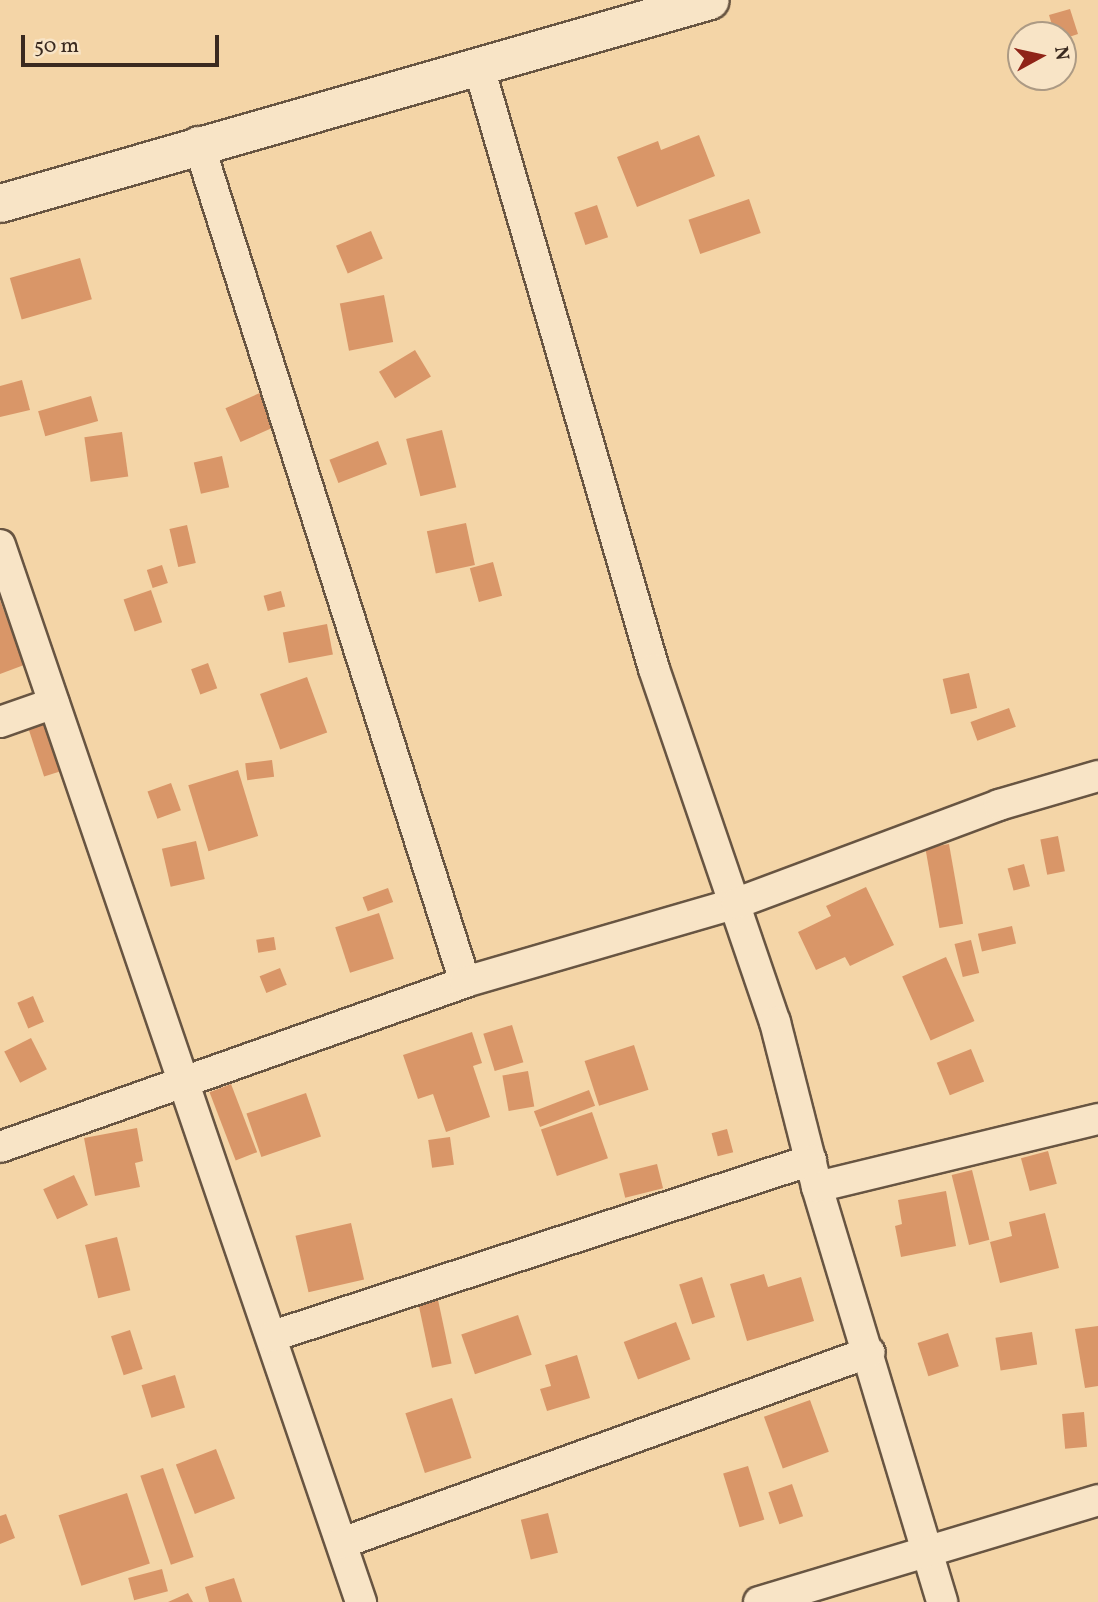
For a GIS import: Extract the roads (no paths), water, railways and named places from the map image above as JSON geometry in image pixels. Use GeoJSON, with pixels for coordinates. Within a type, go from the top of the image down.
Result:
{"type":"FeatureCollection","features":[{"type":"Feature","properties":{"kind":"street"},"geometry":{"type":"LineString","coordinates":[[0,202],[198,142],[710,0]]}},
{"type":"Feature","properties":{"kind":"street"},"geometry":{"type":"LineString","coordinates":[[478,65],[654,669],[737,903],[775,1022],[814,1174],[870,1352],[942,1602]]}},
{"type":"Feature","properties":{"kind":"street"},"geometry":{"type":"LineString","coordinates":[[198,142],[465,982]]}},
{"type":"Feature","properties":{"kind":"street"},"geometry":{"type":"LineString","coordinates":[[0,545],[273,1336],[361,1602]]}},
{"type":"Feature","properties":{"kind":"street"},"geometry":{"type":"LineString","coordinates":[[0,722],[54,703]]}},
{"type":"Feature","properties":{"kind":"street"},"geometry":{"type":"LineString","coordinates":[[0,1147],[465,982],[737,903],[999,805],[1098,776]]}},
{"type":"Feature","properties":{"kind":"street"},"geometry":{"type":"LineString","coordinates":[[273,1336],[814,1174],[1098,1119]]}},
{"type":"Feature","properties":{"kind":"street"},"geometry":{"type":"LineString","coordinates":[[342,1544],[870,1352]]}},
{"type":"Feature","properties":{"kind":"street"},"geometry":{"type":"LineString","coordinates":[[759,1602],[1098,1500]]}}]}
